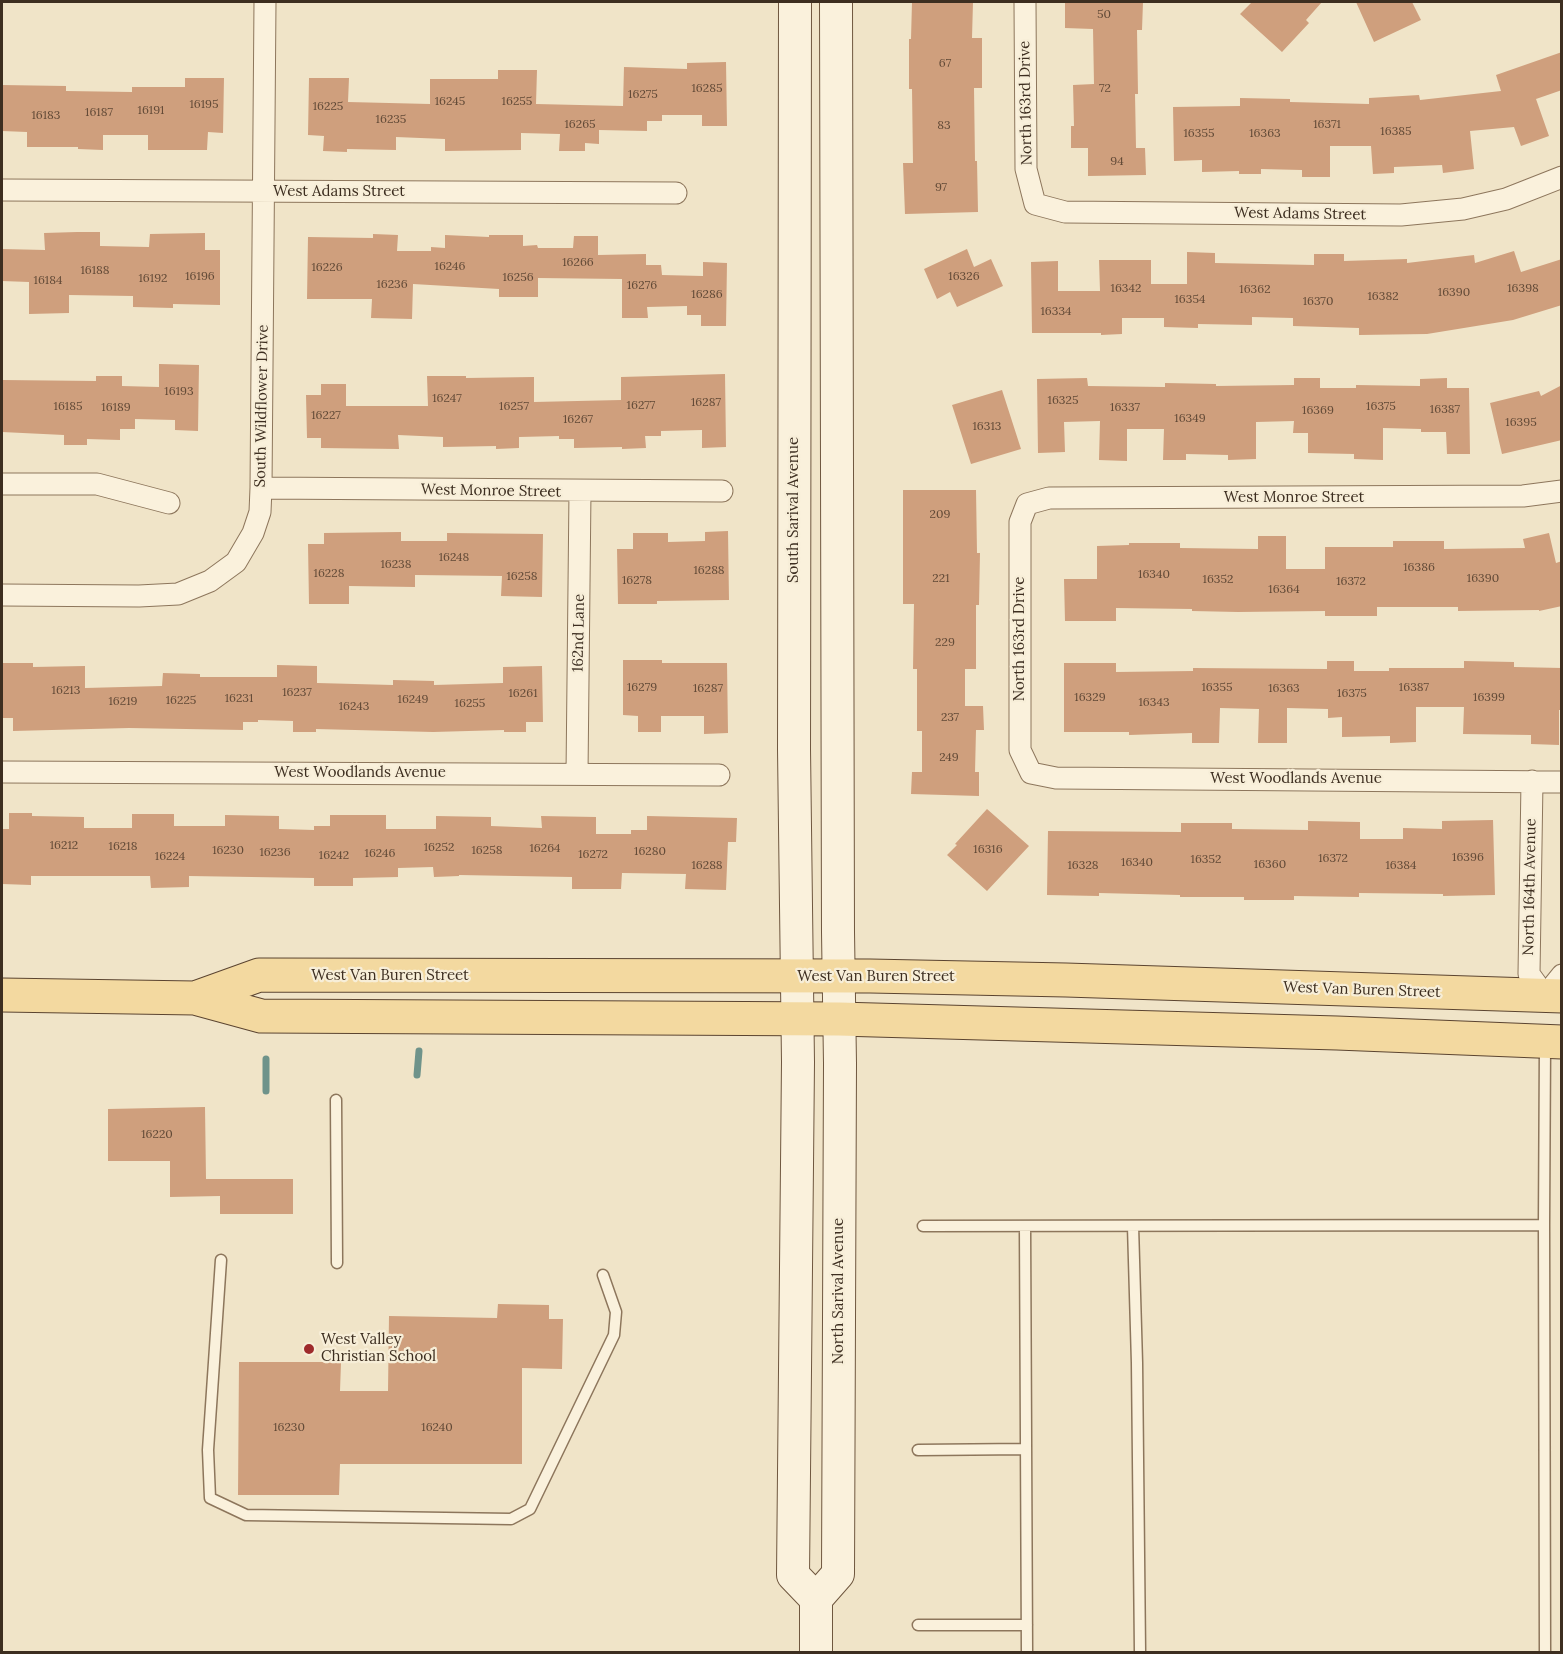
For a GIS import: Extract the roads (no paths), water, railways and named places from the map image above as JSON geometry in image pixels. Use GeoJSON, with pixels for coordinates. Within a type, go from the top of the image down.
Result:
{"type":"FeatureCollection","features":[{"type":"Feature","properties":{"kind":"main road","name":"South Sarival Avenue"},"geometry":{"type":"LineString","coordinates":[[795,2],[794,750],[797,1018]]}},
{"type":"Feature","properties":{"kind":"main road"},"geometry":{"type":"LineString","coordinates":[[836,2],[839,976]]}},
{"type":"Feature","properties":{"kind":"main road","name":"West Van Buren Street"},"geometry":{"type":"LineString","coordinates":[[195,998],[259,975],[839,976],[1556,989]]}},
{"type":"Feature","properties":{"kind":"main road","name":"North Sarival Avenue"},"geometry":{"type":"LineString","coordinates":[[816,1599],[838,1574],[839,976]]}},
{"type":"Feature","properties":{"kind":"main road"},"geometry":{"type":"LineString","coordinates":[[1553,1042],[1556,989]]}},
{"type":"Feature","properties":{"kind":"main road","name":"West Van Buren Street"},"geometry":{"type":"LineString","coordinates":[[2,995],[195,998],[261,1016],[797,1018],[1328,1033],[1553,1042]]}},
{"type":"Feature","properties":{"kind":"main road"},"geometry":{"type":"LineString","coordinates":[[797,1018],[793,1575],[816,1599],[816,1653]]}},
{"type":"Feature","properties":{"kind":"street","name":"South Wildflower Drive"},"geometry":{"type":"LineString","coordinates":[[2,595],[178,594],[210,581],[236,562],[253,533],[260,512],[261,488],[265,2]]}},
{"type":"Feature","properties":{"kind":"street","name":"North 163rd Drive"},"geometry":{"type":"LineString","coordinates":[[1025,2],[1026,169],[1035,204]]}},
{"type":"Feature","properties":{"kind":"street","name":"West Adams Street"},"geometry":{"type":"LineString","coordinates":[[1035,204],[1065,212],[1401,215],[1463,209],[1506,199],[1562,177]]}},
{"type":"Feature","properties":{"kind":"street","name":"West Adams Street"},"geometry":{"type":"LineString","coordinates":[[2,190],[676,193]]}},
{"type":"Feature","properties":{"kind":"street"},"geometry":{"type":"LineString","coordinates":[[2,484],[97,484],[169,502]]}},
{"type":"Feature","properties":{"kind":"street","name":"West Monroe Street"},"geometry":{"type":"LineString","coordinates":[[261,488],[722,491]]}},
{"type":"Feature","properties":{"kind":"street","name":"162nd Lane"},"geometry":{"type":"LineString","coordinates":[[577,774],[580,491]]}},
{"type":"Feature","properties":{"kind":"street","name":"West Monroe Street"},"geometry":{"type":"LineString","coordinates":[[1027,504],[1049,498],[1523,496],[1562,491]]}},
{"type":"Feature","properties":{"kind":"street","name":"North 163rd Drive"},"geometry":{"type":"LineString","coordinates":[[1027,504],[1020,522],[1020,750],[1031,773]]}},
{"type":"Feature","properties":{"kind":"street","name":"West Woodlands Avenue"},"geometry":{"type":"LineString","coordinates":[[2,772],[719,775]]}},
{"type":"Feature","properties":{"kind":"street","name":"West Woodlands Avenue"},"geometry":{"type":"LineString","coordinates":[[1031,773],[1056,778],[1562,782]]}},
{"type":"Feature","properties":{"kind":"street","name":"North 164th Avenue"},"geometry":{"type":"LineString","coordinates":[[1532,781],[1528,974],[1556,989]]}},
{"type":"Feature","properties":{"kind":"lane"},"geometry":{"type":"LineString","coordinates":[[1545,1653],[1544,1225],[1553,1042]]}},
{"type":"Feature","properties":{"kind":"lane"},"geometry":{"type":"LineString","coordinates":[[336,1100],[338,1263]]}},
{"type":"Feature","properties":{"kind":"lane"},"geometry":{"type":"LineString","coordinates":[[923,1226],[1544,1225]]}},
{"type":"Feature","properties":{"kind":"lane"},"geometry":{"type":"LineString","coordinates":[[1025,1226],[1027,1653]]}},
{"type":"Feature","properties":{"kind":"lane"},"geometry":{"type":"LineString","coordinates":[[1133,1226],[1140,1653]]}},
{"type":"Feature","properties":{"kind":"lane"},"geometry":{"type":"LineString","coordinates":[[220,1260],[208,1450],[210,1498],[246,1515],[511,1519],[530,1509],[614,1335],[616,1312],[603,1275]]}},
{"type":"Feature","properties":{"kind":"lane"},"geometry":{"type":"LineString","coordinates":[[918,1450],[1026,1449]]}},
{"type":"Feature","properties":{"kind":"lane"},"geometry":{"type":"LineString","coordinates":[[918,1625],[1027,1625]]}},
{"type":"Feature","properties":{"kind":"waterway"},"geometry":{"type":"LineString","coordinates":[[417,1075],[419,1051]]}},
{"type":"Feature","properties":{"kind":"waterway"},"geometry":{"type":"LineString","coordinates":[[266,1059],[266,1091]]}},
{"type":"Feature","properties":{"kind":"place","name":"West Valley Christian School"},"geometry":{"type":"Point","coordinates":[309,1349]}}]}
